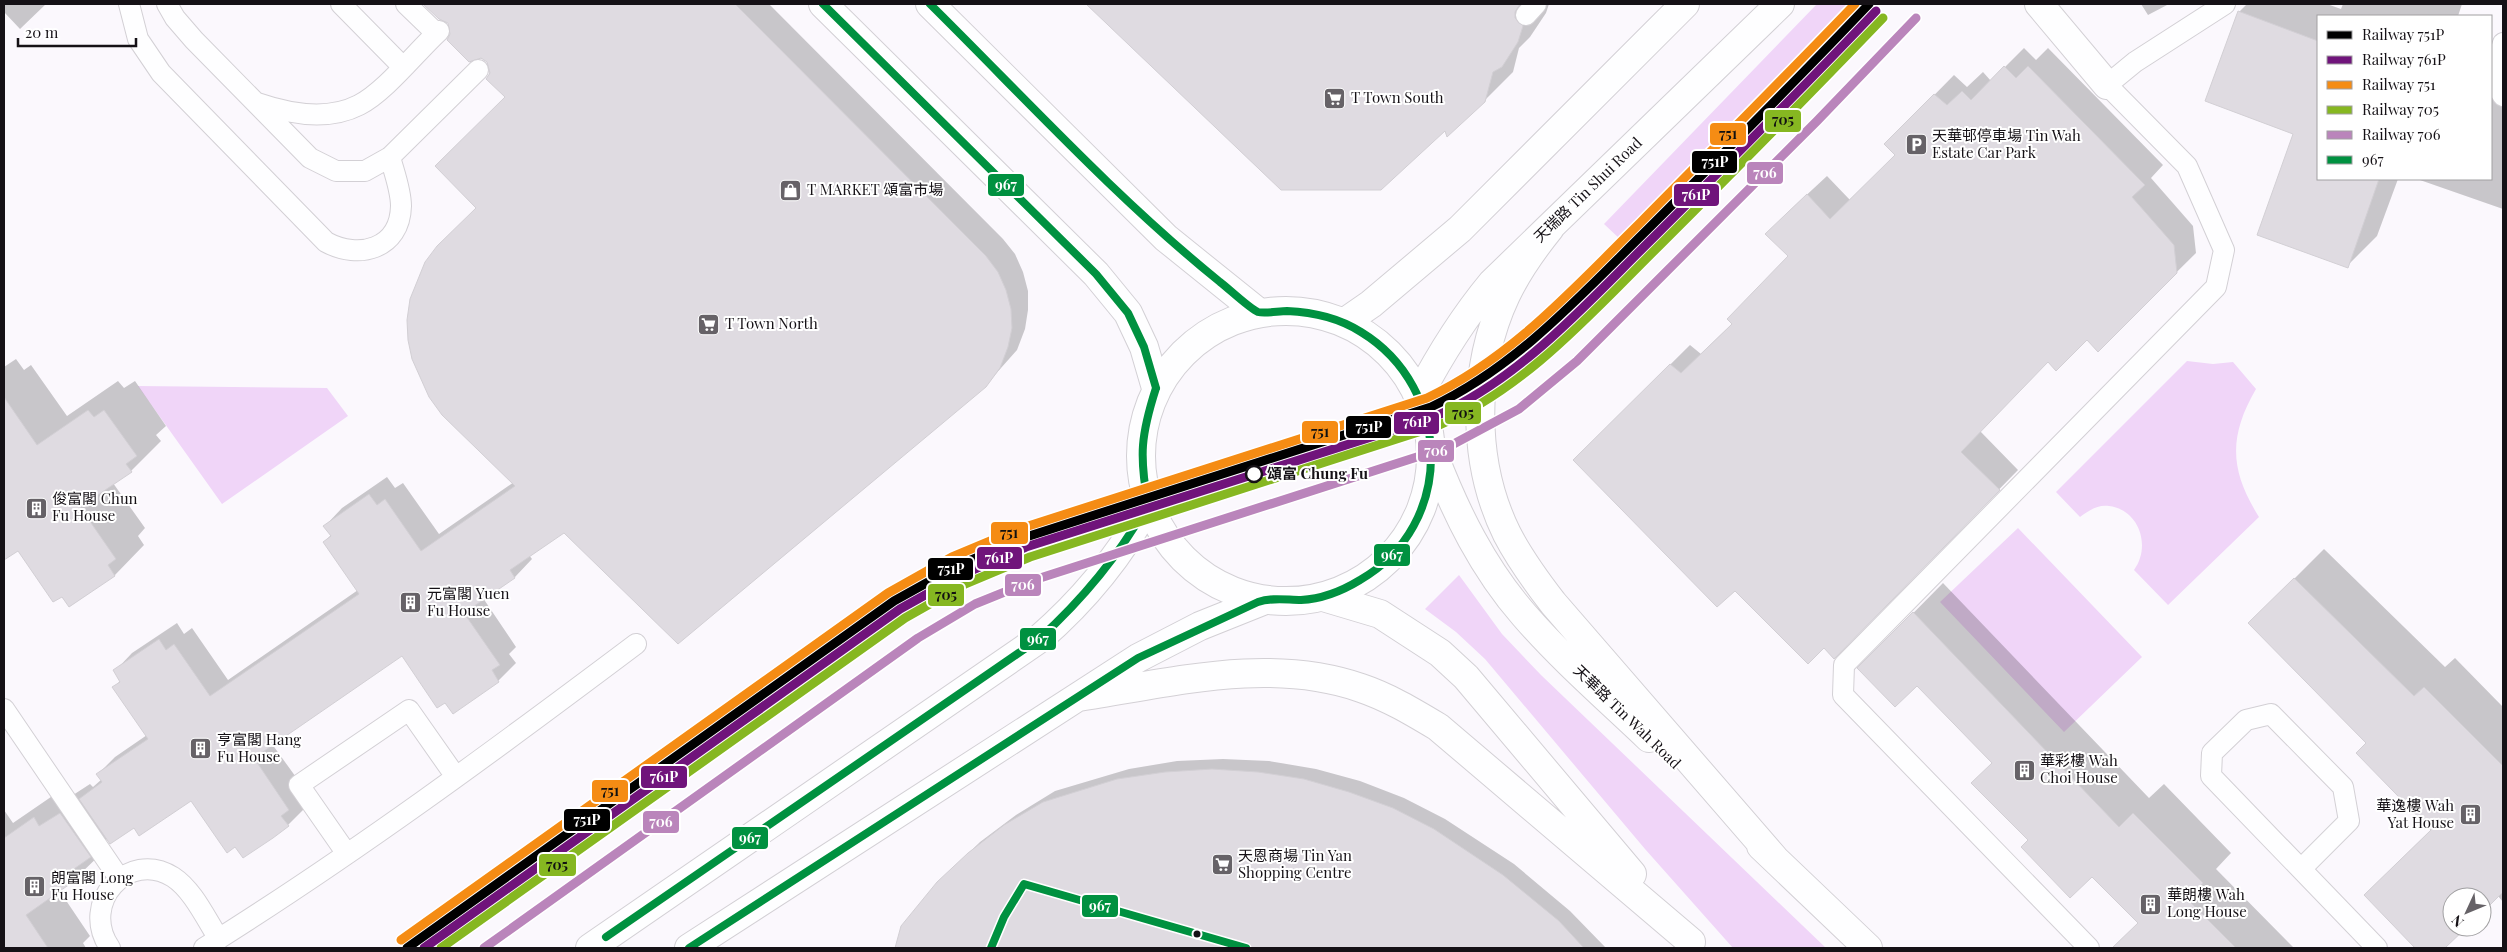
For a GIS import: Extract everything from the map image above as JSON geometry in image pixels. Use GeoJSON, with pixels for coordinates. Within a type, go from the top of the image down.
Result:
{"type":"FeatureCollection","features":[{"type":"Feature","properties":{"kind":"main road"},"geometry":{"type":"LineString","coordinates":[[823,4],[1096,274],[1128,313],[1144,347],[1156,388]]}},
{"type":"Feature","properties":{"kind":"main road"},"geometry":{"type":"LineString","coordinates":[[930,4],[1166,238],[1258,312]]}},
{"type":"Feature","properties":{"kind":"main road"},"geometry":{"type":"LineString","coordinates":[[1345,322],[1371,304],[1460,229],[1685,4]]}},
{"type":"Feature","properties":{"kind":"main road","name":"天瑞路 Tin Shui Road"},"geometry":{"type":"LineString","coordinates":[[1419,395],[1441,353],[1467,314],[1492,283],[1780,4]]}},
{"type":"Feature","properties":{"kind":"main road"},"geometry":{"type":"LineString","coordinates":[[2039,4],[2106,85]]}},
{"type":"Feature","properties":{"kind":"main road"},"geometry":{"type":"LineString","coordinates":[[1550,228],[1525,260],[1506,295],[1492,332],[1483,371],[1480,411],[1483,451],[1491,493],[1506,532],[1527,569],[1542,590],[1774,858]]}},
{"type":"Feature","properties":{"kind":"main road"},"geometry":{"type":"LineString","coordinates":[[1285,310],[1315,313],[1345,322],[1381,346],[1400,365],[1419,395],[1428,422],[1432,450],[1429,489],[1414,526],[1391,558],[1360,582],[1324,597],[1294,601],[1265,600],[1235,592],[1206,578],[1182,557],[1162,533],[1148,504],[1141,467],[1144,428],[1156,388],[1182,353],[1217,326],[1258,312],[1285,310]]}},
{"type":"Feature","properties":{"kind":"main road","name":"天華路 Tin Wah Road"},"geometry":{"type":"LineString","coordinates":[[1432,450],[1448,492],[1468,533],[1491,572],[1523,615],[1868,948]]}},
{"type":"Feature","properties":{"kind":"main road"},"geometry":{"type":"LineString","coordinates":[[603,945],[1039,639],[1090,591],[1132,535],[1148,504]]}},
{"type":"Feature","properties":{"kind":"main road"},"geometry":{"type":"LineString","coordinates":[[1324,597],[1380,614],[1440,653],[1466,677],[1694,945]]}},
{"type":"Feature","properties":{"kind":"main road"},"geometry":{"type":"LineString","coordinates":[[689,948],[1156,649],[1200,626],[1265,600]]}},
{"type":"Feature","properties":{"kind":"main road"},"geometry":{"type":"LineString","coordinates":[[1079,697],[1233,673],[1276,672],[1319,677],[1360,687],[1401,705],[1438,727],[1694,945]]}},
{"type":"Feature","properties":{"kind":"lane"},"geometry":{"type":"LineString","coordinates":[[129,4],[138,39],[161,73],[326,242],[340,250],[355,252],[370,250],[384,243],[394,232],[400,218],[401,204],[390,157]]}},
{"type":"Feature","properties":{"kind":"lane"},"geometry":{"type":"LineString","coordinates":[[167,4],[175,18],[194,40],[310,158],[322,166],[336,171],[365,171],[390,157],[478,70]]}},
{"type":"Feature","properties":{"kind":"lane"},"geometry":{"type":"LineString","coordinates":[[341,4],[402,66]]}},
{"type":"Feature","properties":{"kind":"lane"},"geometry":{"type":"LineString","coordinates":[[256,102],[277,110],[301,114],[340,111],[364,102],[437,32],[406,4]]}},
{"type":"Feature","properties":{"kind":"lane"},"geometry":{"type":"LineString","coordinates":[[2090,948],[1843,695],[1844,665],[2216,287],[2224,250],[2187,166],[2106,85],[2135,62],[2225,4]]}},
{"type":"Feature","properties":{"kind":"lane"},"geometry":{"type":"LineString","coordinates":[[2503,43],[2492,78],[2503,96]]}},
{"type":"Feature","properties":{"kind":"lane"},"geometry":{"type":"LineString","coordinates":[[110,948],[100,928],[100,908],[107,892],[120,878],[137,871],[155,871],[173,878],[186,890],[211,943],[347,854],[456,777],[636,644]]}},
{"type":"Feature","properties":{"kind":"lane"},"geometry":{"type":"LineString","coordinates":[[4,709],[120,878]]}},
{"type":"Feature","properties":{"kind":"lane"},"geometry":{"type":"LineString","coordinates":[[347,854],[299,785],[408,710],[456,777]]}},
{"type":"Feature","properties":{"kind":"lane"},"geometry":{"type":"LineString","coordinates":[[2301,869],[2349,821],[2343,787],[2271,714],[2246,720],[2212,753],[2211,776],[2377,948]]}},
{"type":"Feature","properties":{"kind":"shaded area"},"geometry":{"type":"Polygon","coordinates":[[[1817,4],[1848,4],[1621,240],[1604,224],[1817,4]]]}},
{"type":"Feature","properties":{"kind":"shaded area"},"geometry":{"type":"Polygon","coordinates":[[[2187,361],[2213,364],[2233,362],[2256,389],[2241,423],[2237,438],[2236,454],[2242,484],[2259,517],[2168,605],[2134,570],[2142,551],[2142,541],[2140,531],[2128,514],[2120,509],[2101,506],[2093,508],[2080,517],[2056,492],[2187,361]]]}},
{"type":"Feature","properties":{"kind":"shaded area"},"geometry":{"type":"Polygon","coordinates":[[[138,386],[327,388],[348,416],[222,504],[138,386]]]}},
{"type":"Feature","properties":{"kind":"shaded area"},"geometry":{"type":"Polygon","coordinates":[[[2018,528],[2142,657],[2064,732],[1940,602],[2018,528]]]}},
{"type":"Feature","properties":{"kind":"shaded area"},"geometry":{"type":"Polygon","coordinates":[[[1459,575],[1502,634],[1541,675],[1826,948],[1733,948],[1645,849],[1485,659],[1456,632],[1425,609],[1459,575]]]}},
{"type":"Feature","properties":{"kind":"building","name":"T Town North"},"geometry":{"type":"Polygon","coordinates":[[[423,4],[735,4],[986,256],[998,272],[1006,290],[1011,309],[1012,328],[1008,347],[1000,368],[986,387],[678,644],[564,533],[510,570],[515,578],[464,613],[500,665],[492,670],[499,682],[453,714],[445,703],[437,708],[402,656],[254,758],[289,810],[281,816],[289,826],[273,838],[243,858],[235,847],[227,853],[191,801],[139,836],[134,828],[110,844],[79,799],[102,782],[96,774],[148,739],[112,687],[120,682],[113,670],[159,639],[166,650],[174,644],[210,696],[359,594],[323,542],[331,536],[323,526],[369,494],[377,505],[385,499],[421,551],[515,486],[442,415],[429,397],[412,359],[408,340],[407,320],[410,299],[425,262],[437,246],[476,208],[435,166],[505,97],[486,79],[490,73],[487,62],[481,58],[469,62],[447,40],[450,34],[448,23],[439,19],[423,4]]]}},
{"type":"Feature","properties":{"kind":"building","name":"T Town South"},"geometry":{"type":"Polygon","coordinates":[[[1086,4],[1520,4],[1515,12],[1515,18],[1523,26],[1518,42],[1502,67],[1493,72],[1485,102],[1447,137],[1445,131],[1381,190],[1281,190],[1086,4]]]}},
{"type":"Feature","properties":{"kind":"building"},"geometry":{"type":"Polygon","coordinates":[[[2238,11],[2317,41],[2317,180],[2379,180],[2348,268],[2257,235],[2293,134],[2205,101],[2238,11]]]}},
{"type":"Feature","properties":{"kind":"building"},"geometry":{"type":"Polygon","coordinates":[[[2004,66],[2016,78],[2028,66],[2145,185],[2132,197],[2174,245],[2177,273],[2098,352],[2087,340],[2056,371],[2048,362],[1961,452],[2000,490],[1834,659],[1824,648],[1808,664],[1735,591],[1717,607],[1573,460],[1670,364],[1681,373],[1732,324],[1727,319],[1788,256],[1765,234],[1807,194],[1830,219],[1895,155],[1884,144],[1934,94],[1947,105],[1962,91],[1971,100],[2004,66]]]}},
{"type":"Feature","properties":{"kind":"building","name":"俊富閣 Chun Fu House"},"geometry":{"type":"Polygon","coordinates":[[[4,397],[37,445],[88,410],[94,417],[104,410],[137,456],[126,464],[132,472],[80,507],[116,559],[108,565],[115,576],[69,607],[62,597],[53,602],[18,551],[4,560],[4,397]]]}},
{"type":"Feature","properties":{"kind":"building","name":"華逸樓 Wah Yat House"},"geometry":{"type":"Polygon","coordinates":[[[2294,578],[2414,696],[2424,687],[2503,766],[2503,892],[2492,903],[2492,887],[2442,887],[2442,937],[2457,937],[2445,948],[2415,948],[2364,895],[2431,830],[2356,753],[2366,743],[2248,623],[2294,578]]]}},
{"type":"Feature","properties":{"kind":"building","name":"華彩樓 Wah Choi House"},"geometry":{"type":"Polygon","coordinates":[[[1913,612],[2119,827],[2133,813],[2203,883],[2187,899],[2236,948],[2112,948],[2138,923],[2092,877],[2070,898],[2021,847],[2028,840],[1971,783],[1992,763],[1917,686],[1895,707],[1857,668],[1913,612]]]}},
{"type":"Feature","properties":{"kind":"building","name":"天恩商場 Tin Yan Shopping Centre"},"geometry":{"type":"Polygon","coordinates":[[[1212,769],[1258,772],[1304,779],[1349,792],[1393,808],[1434,829],[1503,875],[1559,921],[1584,948],[895,948],[901,926],[937,882],[968,853],[1004,825],[1043,802],[1117,779],[1165,772],[1212,769]]]}},
{"type":"Feature","properties":{"kind":"building","name":"朗富閣 Long Fu House"},"geometry":{"type":"Polygon","coordinates":[[[60,813],[91,857],[71,871],[77,879],[26,915],[48,948],[4,948],[4,838],[34,817],[39,826],[60,813]]]}},
{"type":"Feature","properties":{"kind":"rail line","name":"751"},"geometry":{"type":"LineString","coordinates":[[401,940],[888,593],[952,557],[1019,529],[1427,398],[1458,382],[1487,363],[1541,320],[1640,223],[1855,4]]}},
{"type":"Feature","properties":{"kind":"rail line","name":"751P"},"geometry":{"type":"LineString","coordinates":[[407,948],[894,601],[957,566],[1023,538],[1431,407],[1463,390],[1520,350],[1573,303],[1760,117],[1869,4]]}},
{"type":"Feature","properties":{"kind":"rail line","name":"761P"},"geometry":{"type":"LineString","coordinates":[[424,948],[900,609],[961,575],[1026,547],[1434,417],[1466,401],[1496,382],[1524,361],[1577,313],[1876,11]]}},
{"type":"Feature","properties":{"kind":"rail line","name":"705"},"geometry":{"type":"LineString","coordinates":[[441,948],[905,618],[965,584],[1030,557],[1437,426],[1470,410],[1500,391],[1557,346],[1584,321],[1745,160],[1883,18]]}},
{"type":"Feature","properties":{"kind":"rail line","name":"706"},"geometry":{"type":"LineString","coordinates":[[484,948],[918,638],[975,604],[1037,579],[1448,447],[1519,409],[1577,361],[1817,121],[1916,18]]}},
{"type":"Feature","properties":{"kind":"transit line","name":"967"},"geometry":{"type":"LineString","coordinates":[[823,4],[1096,274],[1128,313],[1144,347],[1156,388]]}},
{"type":"Feature","properties":{"kind":"transit line","name":"967"},"geometry":{"type":"LineString","coordinates":[[689,948],[1138,658],[1263,600],[1317,598],[1339,591],[1360,580],[1391,556],[1414,526],[1427,492],[1431,456],[1426,421],[1413,387],[1391,356],[1361,332],[1335,319],[1316,314],[1287,311],[1261,313],[1250,307],[1182,250],[1108,182],[930,4]]}},
{"type":"Feature","properties":{"kind":"transit line","name":"967"},"geometry":{"type":"LineString","coordinates":[[1148,504],[1143,472],[1143,445],[1147,419],[1156,388]]}},
{"type":"Feature","properties":{"kind":"transit line","name":"967"},"geometry":{"type":"LineString","coordinates":[[606,937],[1039,639],[1071,608],[1099,576],[1125,541],[1148,504]]}},
{"type":"Feature","properties":{"kind":"transit line","name":"967"},"geometry":{"type":"LineString","coordinates":[[991,948],[1004,917],[1024,884],[1246,948]]}},
{"type":"Feature","properties":{"kind":"place","name":"T Town South"},"geometry":{"type":"Point","coordinates":[1335,98]}},
{"type":"Feature","properties":{"kind":"place","name":"天華邨停車場 Tin Wah Estate Car Park"},"geometry":{"type":"Point","coordinates":[1916,145]}},
{"type":"Feature","properties":{"kind":"place","name":"T MARKET 頌富市場"},"geometry":{"type":"Point","coordinates":[791,190]}},
{"type":"Feature","properties":{"kind":"place","name":"T Town North"},"geometry":{"type":"Point","coordinates":[709,324]}},
{"type":"Feature","properties":{"kind":"place","name":"頌富 Chung Fu"},"geometry":{"type":"Point","coordinates":[1254,474]}},
{"type":"Feature","properties":{"kind":"place","name":"俊富閣 Chun Fu House"},"geometry":{"type":"Point","coordinates":[36,508]}},
{"type":"Feature","properties":{"kind":"place","name":"元富閣 Yuen Fu House"},"geometry":{"type":"Point","coordinates":[411,603]}},
{"type":"Feature","properties":{"kind":"place","name":"亨富閣 Hang Fu House"},"geometry":{"type":"Point","coordinates":[201,749]}},
{"type":"Feature","properties":{"kind":"place","name":"華彩樓 Wah Choi House"},"geometry":{"type":"Point","coordinates":[2024,770]}},
{"type":"Feature","properties":{"kind":"place","name":"華逸樓 Wah Yat House"},"geometry":{"type":"Point","coordinates":[2470,815]}},
{"type":"Feature","properties":{"kind":"place","name":"天恩商場 Tin Yan Shopping Centre"},"geometry":{"type":"Point","coordinates":[1222,865]}},
{"type":"Feature","properties":{"kind":"place","name":"朗富閣 Long Fu House"},"geometry":{"type":"Point","coordinates":[35,887]}},
{"type":"Feature","properties":{"kind":"place","name":"華朗樓 Wah Long House"},"geometry":{"type":"Point","coordinates":[2151,904]}}]}
